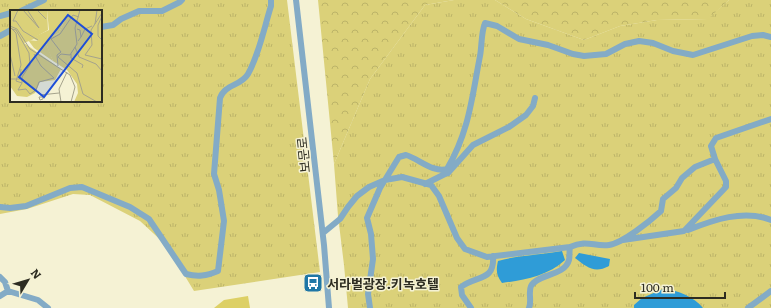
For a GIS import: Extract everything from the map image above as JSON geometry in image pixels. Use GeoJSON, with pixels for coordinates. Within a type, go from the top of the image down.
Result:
{"type":"FeatureCollection","features":[{"type":"Feature","properties":{"kind":"street"},"geometry":{"type":"LineString","coordinates":[[23,10],[44,0]]}},
{"type":"Feature","properties":{"kind":"street"},"geometry":{"type":"LineString","coordinates":[[102,27],[113,25],[121,19],[139,11],[162,11],[182,0]]}},
{"type":"Feature","properties":{"kind":"street"},"geometry":{"type":"LineString","coordinates":[[0,207],[10,208],[26,206],[70,188],[82,187],[130,207],[149,219],[186,274],[198,276],[208,275],[218,271],[224,221],[219,190],[214,174],[220,98],[227,88],[245,79],[248,74],[271,6],[271,0]]}},
{"type":"Feature","properties":{"kind":"street","name":"보문로"},"geometry":{"type":"LineString","coordinates":[[296,0],[323,233],[328,308]]}},
{"type":"Feature","properties":{"kind":"street"},"geometry":{"type":"LineString","coordinates":[[0,16],[10,13]]}},
{"type":"Feature","properties":{"kind":"street"},"geometry":{"type":"LineString","coordinates":[[428,185],[445,174],[460,145],[467,124],[474,90],[483,29],[486,23],[497,26],[519,39],[548,45],[573,54],[584,56],[606,54],[625,44],[639,41],[653,43],[674,51],[693,55],[752,36],[769,35]]}},
{"type":"Feature","properties":{"kind":"street"},"geometry":{"type":"LineString","coordinates":[[0,36],[10,31]]}},
{"type":"Feature","properties":{"kind":"street"},"geometry":{"type":"LineString","coordinates":[[428,185],[445,177],[473,145],[509,127],[526,115],[533,106],[535,98]]}},
{"type":"Feature","properties":{"kind":"street"},"geometry":{"type":"LineString","coordinates":[[684,231],[726,187],[726,181],[715,159],[711,146],[716,138],[771,119]]}},
{"type":"Feature","properties":{"kind":"street"},"geometry":{"type":"LineString","coordinates":[[370,308],[368,294],[373,259],[371,234],[367,218],[374,199],[398,157],[406,154],[436,169],[447,169]]}},
{"type":"Feature","properties":{"kind":"street"},"geometry":{"type":"LineString","coordinates":[[620,241],[654,218],[661,211],[663,198],[676,188],[682,178],[695,167],[715,159]]}},
{"type":"Feature","properties":{"kind":"street"},"geometry":{"type":"LineString","coordinates":[[323,233],[340,219],[357,196],[369,187],[385,180],[402,177],[428,185],[439,196],[457,238],[465,249],[482,256],[570,247],[578,243],[608,245],[620,241],[684,231],[706,223],[736,216],[763,216],[771,220]]}},
{"type":"Feature","properties":{"kind":"street"},"geometry":{"type":"LineString","coordinates":[[529,308],[530,287],[541,278],[551,276],[566,266],[569,261],[570,247]]}},
{"type":"Feature","properties":{"kind":"street"},"geometry":{"type":"LineString","coordinates":[[471,308],[462,295],[460,287],[467,282],[483,277],[490,272],[494,266],[493,256]]}},
{"type":"Feature","properties":{"kind":"street"},"geometry":{"type":"LineString","coordinates":[[0,277],[5,282],[8,291]]}},
{"type":"Feature","properties":{"kind":"street"},"geometry":{"type":"LineString","coordinates":[[0,296],[8,291],[38,300],[48,308]]}},
{"type":"Feature","properties":{"kind":"street"},"geometry":{"type":"LineString","coordinates":[[748,308],[771,291]]}},
{"type":"Feature","properties":{"kind":"green space"},"geometry":{"type":"Polygon","coordinates":[[[0,0],[287,0],[320,272],[194,291],[166,245],[140,221],[90,195],[73,194],[27,209],[0,214],[0,0]]]}},
{"type":"Feature","properties":{"kind":"green space"},"geometry":{"type":"Polygon","coordinates":[[[318,0],[454,0],[425,5],[370,79],[334,164],[318,0]]]}},
{"type":"Feature","properties":{"kind":"green space"},"geometry":{"type":"Polygon","coordinates":[[[454,0],[495,0],[526,19],[584,40],[620,26],[657,20],[707,19],[729,0],[771,0],[771,308],[348,308],[334,164],[370,79],[425,5],[454,0]]]}},
{"type":"Feature","properties":{"kind":"green space"},"geometry":{"type":"Polygon","coordinates":[[[495,0],[729,0],[708,19],[657,20],[620,26],[584,40],[526,19],[495,0]]]}},
{"type":"Feature","properties":{"kind":"water"},"geometry":{"type":"Polygon","coordinates":[[[562,251],[565,260],[543,274],[527,279],[502,283],[498,275],[498,261],[514,257],[562,251]]]}},
{"type":"Feature","properties":{"kind":"water"},"geometry":{"type":"Polygon","coordinates":[[[579,253],[610,259],[609,266],[599,269],[591,268],[575,258],[579,253]]]}},
{"type":"Feature","properties":{"kind":"water"},"geometry":{"type":"Polygon","coordinates":[[[663,289],[685,295],[703,308],[634,308],[634,305],[642,298],[663,289]]]}},
{"type":"Feature","properties":{"kind":"building"},"geometry":{"type":"Polygon","coordinates":[[[248,296],[250,308],[214,308],[224,300],[248,296]]]}},
{"type":"Feature","properties":{"kind":"place","name":"서라벌광장.키녹호텔"},"geometry":{"type":"Point","coordinates":[313,283]}}]}
